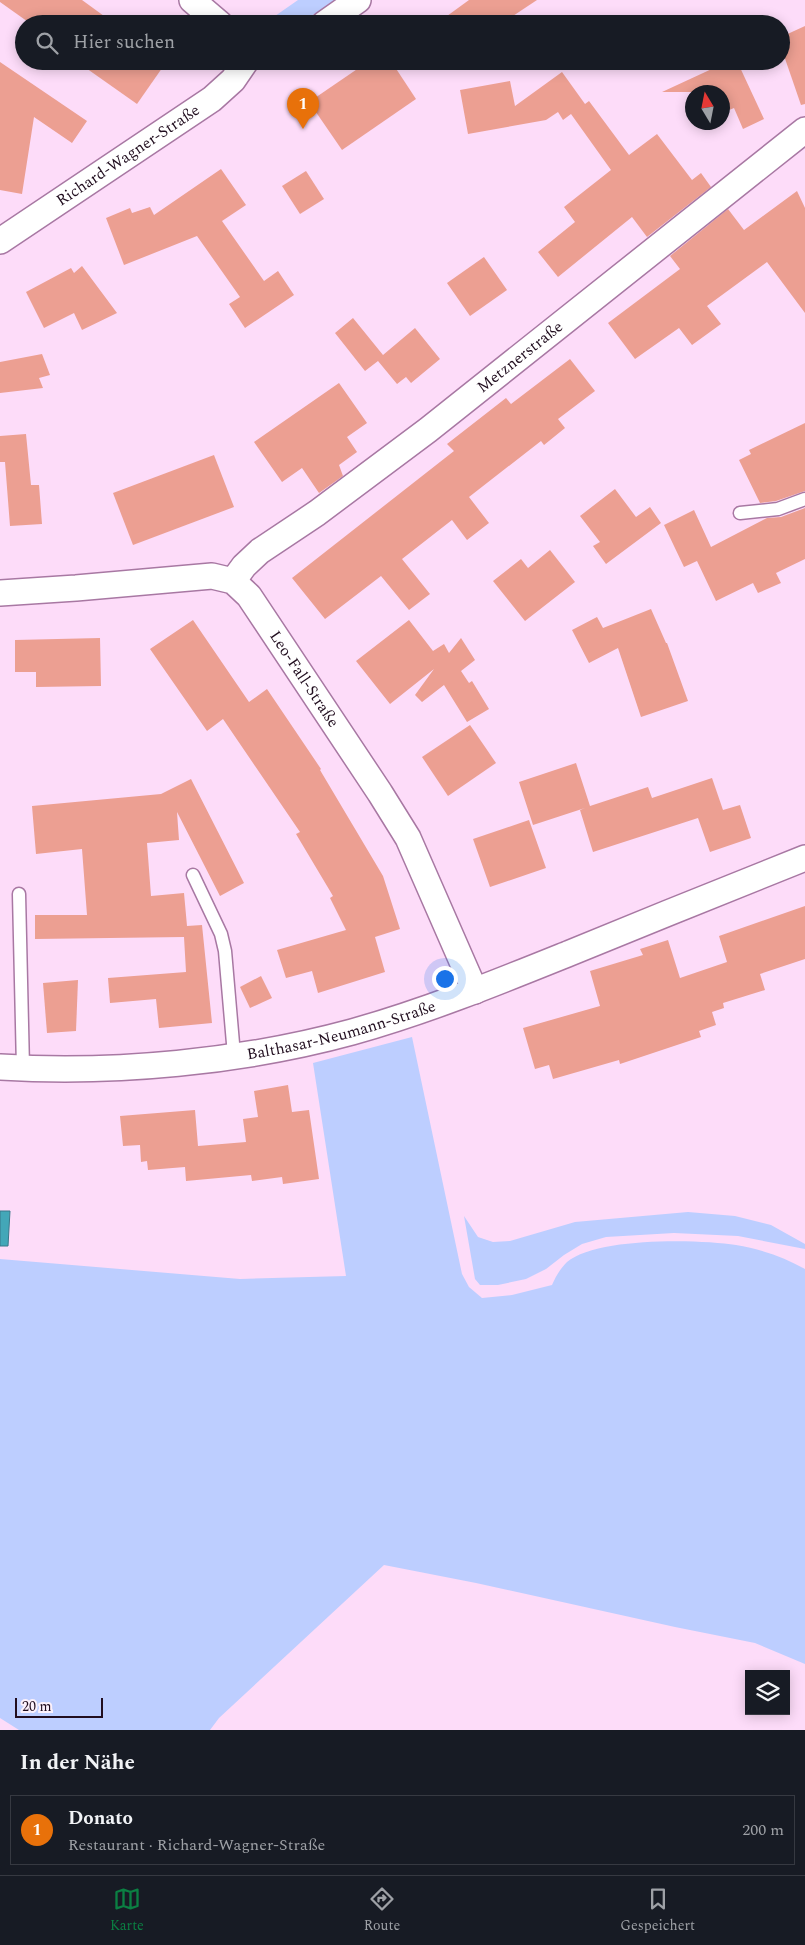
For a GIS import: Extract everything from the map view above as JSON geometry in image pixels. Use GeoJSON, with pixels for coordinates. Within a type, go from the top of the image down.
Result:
{"type":"FeatureCollection","features":[{"type":"Feature","properties":{"kind":"street"},"geometry":{"type":"LineString","coordinates":[[192,0],[210,15]]}},
{"type":"Feature","properties":{"kind":"street"},"geometry":{"type":"LineString","coordinates":[[337,15],[358,0]]}},
{"type":"Feature","properties":{"kind":"street","name":"Richard-Wagner-Straße"},"geometry":{"type":"LineString","coordinates":[[0,241],[212,99],[233,80],[240,70]]}},
{"type":"Feature","properties":{"kind":"street","name":"Metznerstraße"},"geometry":{"type":"LineString","coordinates":[[232,581],[244,566],[260,552],[317,513],[428,430],[805,130]]}},
{"type":"Feature","properties":{"kind":"street"},"geometry":{"type":"LineString","coordinates":[[0,593],[187,577],[212,576],[232,581]]}},
{"type":"Feature","properties":{"kind":"street","name":"Leo-Fall-Straße"},"geometry":{"type":"LineString","coordinates":[[232,581],[254,604],[408,838],[476,991]]}},
{"type":"Feature","properties":{"kind":"street","name":"Balthasar-Neumann-Straße"},"geometry":{"type":"LineString","coordinates":[[12,1068],[128,1068],[298,1045],[351,1032],[413,1014],[476,991],[805,858]]}},
{"type":"Feature","properties":{"kind":"lane"},"geometry":{"type":"LineString","coordinates":[[740,513],[778,509],[805,499]]}},
{"type":"Feature","properties":{"kind":"lane"},"geometry":{"type":"LineString","coordinates":[[193,875],[223,942],[234,1055]]}},
{"type":"Feature","properties":{"kind":"lane"},"geometry":{"type":"LineString","coordinates":[[12,1068],[19,894]]}},
{"type":"Feature","properties":{"kind":"shaded area"},"geometry":{"type":"Polygon","coordinates":[[[298,0],[337,0],[313,15],[276,15],[298,0]]]}},
{"type":"Feature","properties":{"kind":"shaded area"},"geometry":{"type":"Polygon","coordinates":[[[412,1037],[462,1274],[469,1287],[482,1298],[512,1295],[552,1285],[558,1273],[567,1262],[581,1254],[623,1244],[674,1241],[736,1245],[772,1254],[805,1269],[805,1664],[755,1643],[384,1565],[219,1718],[210,1730],[19,1730],[0,1718],[0,1259],[240,1279],[346,1276],[313,1063],[412,1037]]]}},
{"type":"Feature","properties":{"kind":"shaded area"},"geometry":{"type":"Polygon","coordinates":[[[0,1211],[10,1211],[8,1246],[0,1246],[0,1211]]]}},
{"type":"Feature","properties":{"kind":"shaded area"},"geometry":{"type":"Polygon","coordinates":[[[688,1212],[735,1216],[771,1225],[805,1244],[805,1249],[738,1236],[674,1233],[606,1237],[582,1244],[546,1269],[526,1279],[498,1285],[480,1285],[475,1279],[464,1216],[478,1237],[493,1242],[510,1241],[575,1222],[688,1212]]]}},
{"type":"Feature","properties":{"kind":"building"},"geometry":{"type":"Polygon","coordinates":[[[0,0],[82,0],[103,15],[18,15],[0,2],[0,0]]]}},
{"type":"Feature","properties":{"kind":"building"},"geometry":{"type":"Polygon","coordinates":[[[469,0],[537,0],[514,15],[448,15],[469,0]]]}},
{"type":"Feature","properties":{"kind":"building"},"geometry":{"type":"Polygon","coordinates":[[[805,26],[805,104],[801,105],[789,70],[790,33],[805,26]]]}},
{"type":"Feature","properties":{"kind":"building"},"geometry":{"type":"Polygon","coordinates":[[[0,62],[87,121],[72,143],[34,117],[22,194],[0,190],[0,62]]]}},
{"type":"Feature","properties":{"kind":"building"},"geometry":{"type":"Polygon","coordinates":[[[89,70],[161,70],[137,104],[89,70]]]}},
{"type":"Feature","properties":{"kind":"building"},"geometry":{"type":"Polygon","coordinates":[[[356,70],[397,70],[416,99],[342,150],[309,102],[356,70]]]}},
{"type":"Feature","properties":{"kind":"building"},"geometry":{"type":"Polygon","coordinates":[[[710,70],[741,70],[764,119],[743,129],[734,108],[730,110],[730,85],[685,85],[685,92],[662,92],[710,70]]]}},
{"type":"Feature","properties":{"kind":"building"},"geometry":{"type":"Polygon","coordinates":[[[562,72],[585,104],[589,101],[629,155],[657,134],[692,180],[701,173],[711,187],[647,237],[632,217],[558,277],[538,252],[575,222],[564,207],[611,170],[571,114],[563,120],[558,112],[546,120],[468,134],[460,90],[510,81],[515,106],[562,72]]]}},
{"type":"Feature","properties":{"kind":"building"},"geometry":{"type":"Polygon","coordinates":[[[221,169],[246,205],[222,221],[264,281],[278,271],[294,295],[245,328],[229,304],[240,297],[197,236],[124,265],[106,218],[130,208],[132,213],[150,207],[154,215],[221,169]]]}},
{"type":"Feature","properties":{"kind":"building"},"geometry":{"type":"Polygon","coordinates":[[[306,171],[324,199],[300,214],[282,186],[306,171]]]}},
{"type":"Feature","properties":{"kind":"building"},"geometry":{"type":"Polygon","coordinates":[[[797,191],[805,208],[805,313],[767,262],[707,306],[721,324],[692,345],[679,328],[635,359],[608,323],[680,269],[670,256],[728,209],[744,230],[797,191]]]}},
{"type":"Feature","properties":{"kind":"building"},"geometry":{"type":"Polygon","coordinates":[[[484,257],[507,290],[470,316],[447,283],[484,257]]]}},
{"type":"Feature","properties":{"kind":"building"},"geometry":{"type":"Polygon","coordinates":[[[82,266],[117,313],[82,330],[74,313],[44,328],[26,292],[71,268],[74,273],[82,266]]]}},
{"type":"Feature","properties":{"kind":"building"},"geometry":{"type":"Polygon","coordinates":[[[353,318],[383,355],[415,328],[440,359],[411,383],[406,377],[397,384],[378,361],[365,371],[335,333],[353,318]]]}},
{"type":"Feature","properties":{"kind":"building"},"geometry":{"type":"Polygon","coordinates":[[[42,354],[50,375],[39,378],[43,388],[0,393],[0,362],[42,354]]]}},
{"type":"Feature","properties":{"kind":"building"},"geometry":{"type":"Polygon","coordinates":[[[570,359],[595,391],[558,419],[565,428],[544,445],[541,441],[469,497],[489,523],[467,540],[452,520],[402,559],[430,594],[409,610],[381,576],[325,619],[292,578],[454,451],[447,444],[506,398],[511,404],[570,359]]]}},
{"type":"Feature","properties":{"kind":"building"},"geometry":{"type":"Polygon","coordinates":[[[339,383],[367,423],[347,437],[357,452],[339,465],[343,476],[319,493],[302,468],[282,482],[254,442],[339,383]]]}},
{"type":"Feature","properties":{"kind":"building"},"geometry":{"type":"Polygon","coordinates":[[[805,423],[805,491],[776,501],[760,503],[739,460],[751,454],[749,450],[805,423]]]}},
{"type":"Feature","properties":{"kind":"building"},"geometry":{"type":"Polygon","coordinates":[[[26,434],[31,485],[39,485],[42,524],[10,526],[5,462],[0,462],[0,436],[26,434]]]}},
{"type":"Feature","properties":{"kind":"building"},"geometry":{"type":"Polygon","coordinates":[[[214,455],[234,507],[133,545],[113,493],[214,455]]]}},
{"type":"Feature","properties":{"kind":"building"},"geometry":{"type":"Polygon","coordinates":[[[615,489],[636,517],[650,507],[661,523],[606,564],[593,546],[600,542],[580,516],[615,489]]]}},
{"type":"Feature","properties":{"kind":"building"},"geometry":{"type":"Polygon","coordinates":[[[805,508],[805,559],[776,573],[781,583],[758,593],[753,583],[716,601],[697,561],[684,567],[664,525],[694,510],[711,547],[767,518],[781,517],[805,508]]]}},
{"type":"Feature","properties":{"kind":"building"},"geometry":{"type":"Polygon","coordinates":[[[550,550],[575,582],[525,621],[493,581],[521,559],[528,568],[550,550]]]}},
{"type":"Feature","properties":{"kind":"building"},"geometry":{"type":"Polygon","coordinates":[[[651,609],[667,643],[688,701],[641,717],[618,648],[589,663],[572,630],[597,617],[603,628],[651,609]]]}},
{"type":"Feature","properties":{"kind":"building"},"geometry":{"type":"Polygon","coordinates":[[[193,620],[249,702],[267,689],[321,769],[383,876],[400,929],[375,937],[385,972],[318,993],[312,971],[286,978],[277,950],[346,930],[330,898],[333,896],[296,834],[300,832],[223,719],[207,731],[150,649],[193,620]]]}},
{"type":"Feature","properties":{"kind":"building"},"geometry":{"type":"Polygon","coordinates":[[[409,620],[433,651],[444,644],[449,653],[461,638],[475,660],[461,671],[469,683],[472,681],[489,709],[467,722],[444,685],[422,702],[415,695],[434,669],[390,704],[356,661],[409,620]]]}},
{"type":"Feature","properties":{"kind":"building"},"geometry":{"type":"Polygon","coordinates":[[[100,638],[101,686],[36,687],[36,672],[15,672],[15,640],[100,638]]]}},
{"type":"Feature","properties":{"kind":"building"},"geometry":{"type":"Polygon","coordinates":[[[470,725],[496,763],[448,796],[422,757],[470,725]]]}},
{"type":"Feature","properties":{"kind":"building"},"geometry":{"type":"Polygon","coordinates":[[[576,763],[590,806],[648,787],[652,798],[712,778],[723,810],[740,805],[751,838],[710,852],[698,818],[593,852],[580,810],[585,808],[533,825],[519,782],[576,763]]]}},
{"type":"Feature","properties":{"kind":"building"},"geometry":{"type":"Polygon","coordinates":[[[191,779],[244,883],[220,896],[177,812],[179,840],[147,843],[151,896],[184,893],[187,926],[202,925],[212,1023],[159,1028],[156,999],[110,1003],[108,978],[186,972],[184,937],[35,939],[35,915],[87,915],[82,849],[36,854],[32,806],[161,794],[191,779]]]}},
{"type":"Feature","properties":{"kind":"building"},"geometry":{"type":"Polygon","coordinates":[[[529,820],[546,868],[490,887],[473,839],[529,820]]]}},
{"type":"Feature","properties":{"kind":"building"},"geometry":{"type":"Polygon","coordinates":[[[805,906],[805,959],[760,974],[765,990],[723,1003],[724,1008],[712,1012],[716,1025],[699,1031],[701,1037],[620,1064],[619,1060],[553,1079],[549,1065],[535,1069],[523,1028],[600,1006],[590,971],[643,955],[640,949],[668,940],[680,978],[727,962],[719,936],[805,906]]]}},
{"type":"Feature","properties":{"kind":"building"},"geometry":{"type":"Polygon","coordinates":[[[261,976],[272,998],[250,1008],[240,987],[261,976]]]}},
{"type":"Feature","properties":{"kind":"building"},"geometry":{"type":"Polygon","coordinates":[[[78,980],[76,1031],[47,1033],[43,983],[78,980]]]}},
{"type":"Feature","properties":{"kind":"building"},"geometry":{"type":"Polygon","coordinates":[[[288,1085],[292,1112],[309,1110],[319,1179],[283,1184],[282,1177],[252,1181],[251,1175],[186,1181],[185,1167],[148,1170],[147,1161],[141,1162],[140,1145],[123,1146],[120,1116],[195,1110],[198,1146],[246,1142],[243,1119],[258,1117],[254,1091],[288,1085]]]}},
{"type":"Feature","properties":{"kind":"place","name":"Donato"},"geometry":{"type":"Point","coordinates":[303,129]}}]}
